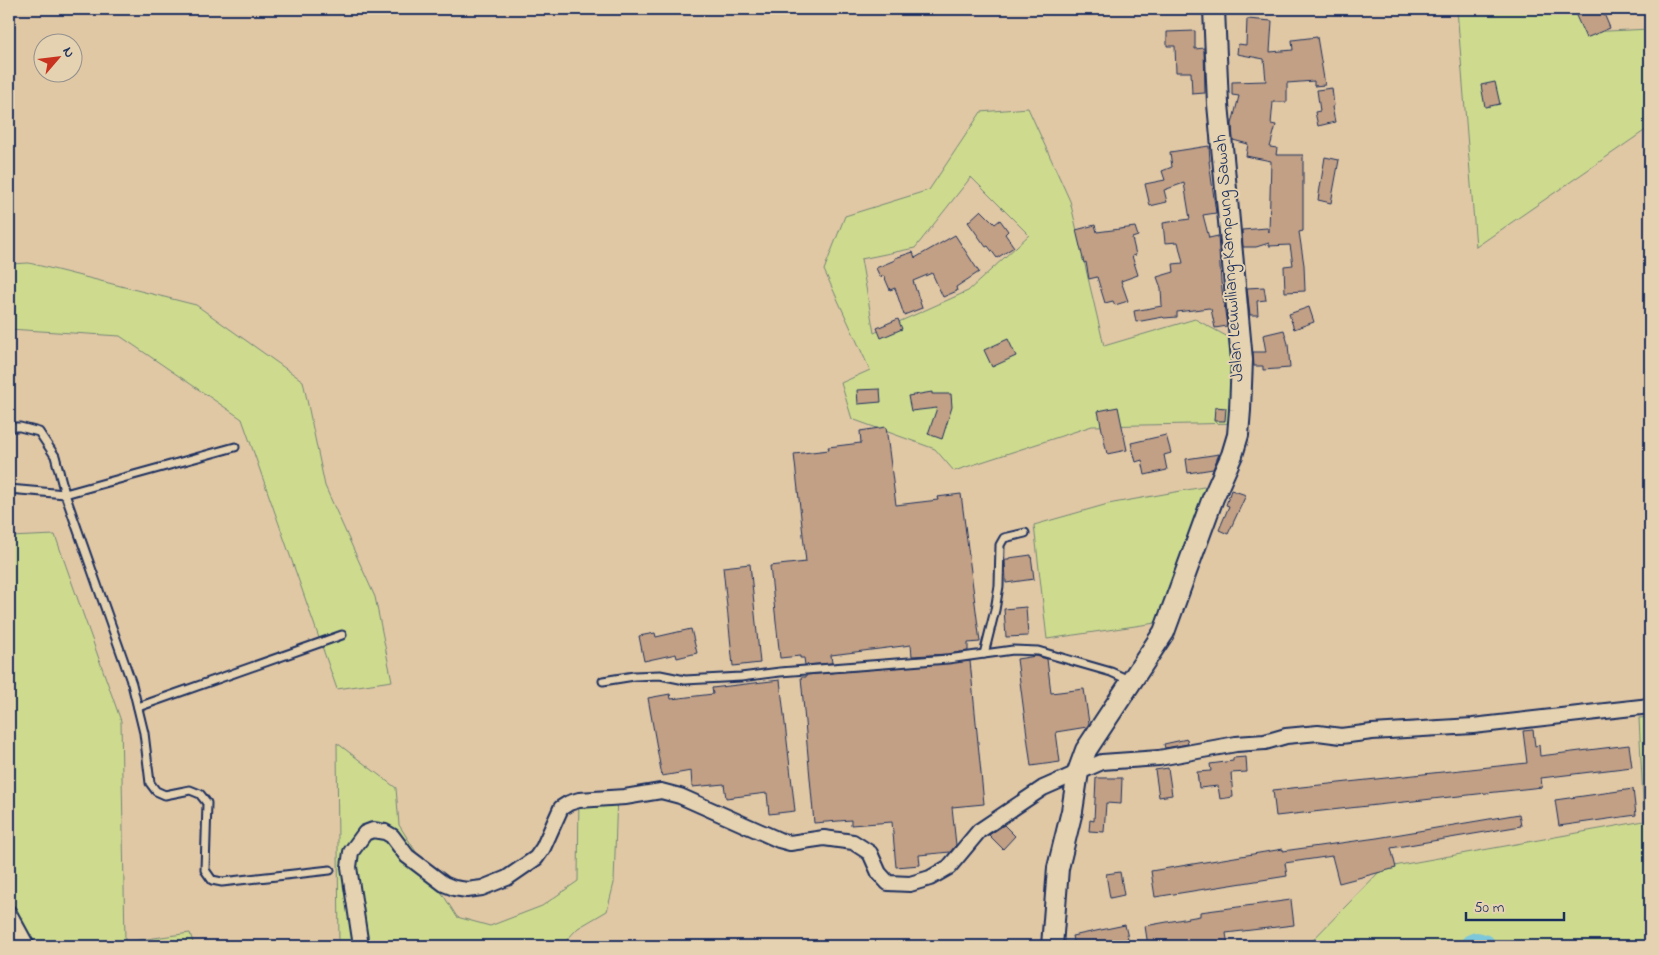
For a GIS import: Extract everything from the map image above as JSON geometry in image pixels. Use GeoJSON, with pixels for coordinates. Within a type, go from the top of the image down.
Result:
{"type":"FeatureCollection","features":[{"type":"Feature","properties":{"kind":"main road","name":"Jalan Leuwiliang–Kampung Sawah"},"geometry":{"type":"LineString","coordinates":[[1052,946],[1058,868],[1072,811],[1078,772],[1086,750],[1164,632],[1238,435],[1242,360],[1218,104],[1214,9]]}},
{"type":"Feature","properties":{"kind":"street"},"geometry":{"type":"LineString","coordinates":[[361,946],[349,867],[351,852],[365,833],[373,830],[385,832],[392,836],[407,856],[444,884],[467,890],[482,888],[507,878],[536,858],[543,848],[561,808],[569,803],[579,800],[625,797],[661,791],[680,796],[779,840],[790,842],[824,838],[853,842],[870,853],[879,873],[888,883],[910,884],[930,878],[949,867],[979,832],[1042,788],[1102,762],[1159,758],[1236,744],[1265,742],[1286,736],[1318,733],[1341,736],[1372,732],[1473,726],[1650,706]]}},
{"type":"Feature","properties":{"kind":"street"},"geometry":{"type":"LineString","coordinates":[[9,914],[27,946]]}},
{"type":"Feature","properties":{"kind":"lane"},"geometry":{"type":"LineString","coordinates":[[9,427],[20,427],[39,432],[54,456],[65,494],[132,684],[144,733],[150,783],[156,791],[165,795],[190,790],[200,794],[207,803],[206,870],[212,880],[222,882],[330,870]]}},
{"type":"Feature","properties":{"kind":"lane"},"geometry":{"type":"LineString","coordinates":[[9,489],[65,494],[235,447]]}},
{"type":"Feature","properties":{"kind":"lane"},"geometry":{"type":"LineString","coordinates":[[984,654],[999,586],[1000,545],[1004,538],[1025,533]]}},
{"type":"Feature","properties":{"kind":"lane"},"geometry":{"type":"LineString","coordinates":[[138,707],[342,635]]}},
{"type":"Feature","properties":{"kind":"lane"},"geometry":{"type":"LineString","coordinates":[[603,681],[634,676],[660,675],[685,680],[741,677],[780,672],[948,659],[1013,650],[1038,651],[1111,672],[1131,681]]}},
{"type":"Feature","properties":{"kind":"green space"},"geometry":{"type":"Polygon","coordinates":[[[1457,9],[1574,9],[1588,32],[1650,29],[1650,127],[1476,247],[1457,9]]]}},
{"type":"Feature","properties":{"kind":"green space"},"geometry":{"type":"Polygon","coordinates":[[[1028,108],[1070,201],[1104,346],[1195,319],[1241,344],[1242,423],[1092,426],[954,471],[935,449],[852,419],[841,383],[870,370],[824,270],[845,216],[929,190],[981,112],[1028,108]],[[971,177],[915,248],[861,259],[874,333],[968,291],[1029,235],[971,177]]]}},
{"type":"Feature","properties":{"kind":"green space"},"geometry":{"type":"Polygon","coordinates":[[[29,263],[196,305],[303,381],[325,486],[375,597],[392,681],[337,689],[242,419],[120,336],[9,329],[9,264],[29,263]]]}},
{"type":"Feature","properties":{"kind":"green space"},"geometry":{"type":"Polygon","coordinates":[[[1226,483],[1169,621],[1047,639],[1034,525],[1108,504],[1226,483]]]}},
{"type":"Feature","properties":{"kind":"green space"},"geometry":{"type":"Polygon","coordinates":[[[55,535],[121,721],[125,942],[190,933],[194,946],[24,946],[9,922],[9,537],[55,535]]]}},
{"type":"Feature","properties":{"kind":"green space"},"geometry":{"type":"Polygon","coordinates":[[[1650,717],[1650,946],[1307,946],[1383,868],[1644,821],[1639,718],[1650,717]]]}},
{"type":"Feature","properties":{"kind":"green space"},"geometry":{"type":"Polygon","coordinates":[[[337,743],[396,788],[399,825],[457,917],[490,926],[542,906],[578,881],[579,793],[617,793],[614,883],[607,911],[578,928],[561,946],[339,946],[337,743]]]}},
{"type":"Feature","properties":{"kind":"building"},"geometry":{"type":"Polygon","coordinates":[[[1573,9],[1602,9],[1610,28],[1586,38],[1573,9]]]}},
{"type":"Feature","properties":{"kind":"building"},"geometry":{"type":"Polygon","coordinates":[[[1247,19],[1272,21],[1270,52],[1293,50],[1292,40],[1317,37],[1325,85],[1314,86],[1314,81],[1287,83],[1287,102],[1273,102],[1271,124],[1276,125],[1270,147],[1277,148],[1276,155],[1303,155],[1303,231],[1299,232],[1304,265],[1305,291],[1285,292],[1284,266],[1293,265],[1290,245],[1269,246],[1269,243],[1256,247],[1243,247],[1242,230],[1267,228],[1269,232],[1271,161],[1246,156],[1248,144],[1233,140],[1232,124],[1239,96],[1232,95],[1232,82],[1266,81],[1264,59],[1237,54],[1238,44],[1246,45],[1247,19]]]}},
{"type":"Feature","properties":{"kind":"building"},"geometry":{"type":"Polygon","coordinates":[[[1195,31],[1195,49],[1204,48],[1205,93],[1192,94],[1191,72],[1176,72],[1175,46],[1167,46],[1167,32],[1195,31]]]}},
{"type":"Feature","properties":{"kind":"building"},"geometry":{"type":"Polygon","coordinates":[[[1495,82],[1500,104],[1485,107],[1481,85],[1495,82]]]}},
{"type":"Feature","properties":{"kind":"building"},"geometry":{"type":"Polygon","coordinates":[[[1332,88],[1334,106],[1332,107],[1335,122],[1318,126],[1315,112],[1320,111],[1317,90],[1332,88]]]}},
{"type":"Feature","properties":{"kind":"building"},"geometry":{"type":"Polygon","coordinates":[[[1209,146],[1209,161],[1216,213],[1203,215],[1209,238],[1218,236],[1221,282],[1227,326],[1215,328],[1211,309],[1209,308],[1177,312],[1177,317],[1163,317],[1136,322],[1134,311],[1162,306],[1161,288],[1157,277],[1174,272],[1173,264],[1183,263],[1178,242],[1165,243],[1163,223],[1190,219],[1184,183],[1164,190],[1167,202],[1150,206],[1145,184],[1165,180],[1162,171],[1172,167],[1170,152],[1209,146]]]}},
{"type":"Feature","properties":{"kind":"building"},"geometry":{"type":"Polygon","coordinates":[[[1325,157],[1339,160],[1331,203],[1318,200],[1325,157]]]}},
{"type":"Feature","properties":{"kind":"building"},"geometry":{"type":"Polygon","coordinates":[[[981,210],[995,224],[1000,220],[1008,231],[1005,234],[1014,247],[997,258],[988,246],[986,247],[968,222],[981,210]]]}},
{"type":"Feature","properties":{"kind":"building"},"geometry":{"type":"Polygon","coordinates":[[[1095,225],[1097,232],[1135,227],[1138,236],[1132,238],[1136,255],[1132,256],[1138,275],[1121,281],[1128,301],[1115,305],[1113,301],[1105,303],[1097,277],[1089,279],[1076,230],[1095,225]]]}},
{"type":"Feature","properties":{"kind":"building"},"geometry":{"type":"Polygon","coordinates":[[[955,235],[979,272],[956,287],[957,291],[943,297],[932,273],[913,281],[922,308],[904,315],[895,288],[890,290],[884,276],[880,277],[876,268],[895,260],[895,258],[913,252],[915,258],[955,235]]]}},
{"type":"Feature","properties":{"kind":"building"},"geometry":{"type":"Polygon","coordinates":[[[1264,287],[1266,300],[1257,301],[1258,315],[1250,315],[1247,288],[1264,287]]]}},
{"type":"Feature","properties":{"kind":"building"},"geometry":{"type":"Polygon","coordinates":[[[1309,307],[1314,322],[1294,329],[1289,314],[1309,307]]]}},
{"type":"Feature","properties":{"kind":"building"},"geometry":{"type":"Polygon","coordinates":[[[898,319],[902,329],[881,338],[877,328],[898,319]]]}},
{"type":"Feature","properties":{"kind":"building"},"geometry":{"type":"Polygon","coordinates":[[[1284,330],[1288,344],[1290,368],[1263,370],[1263,366],[1254,366],[1253,352],[1266,352],[1263,335],[1284,330]]]}},
{"type":"Feature","properties":{"kind":"building"},"geometry":{"type":"Polygon","coordinates":[[[1008,339],[1016,356],[992,367],[984,350],[1008,339]]]}},
{"type":"Feature","properties":{"kind":"building"},"geometry":{"type":"Polygon","coordinates":[[[880,389],[881,402],[858,404],[857,390],[880,389]]]}},
{"type":"Feature","properties":{"kind":"building"},"geometry":{"type":"Polygon","coordinates":[[[932,392],[932,394],[951,394],[952,407],[942,439],[928,434],[937,408],[911,411],[908,396],[932,392]]]}},
{"type":"Feature","properties":{"kind":"building"},"geometry":{"type":"Polygon","coordinates":[[[1118,407],[1127,450],[1107,454],[1098,411],[1118,407]]]}},
{"type":"Feature","properties":{"kind":"building"},"geometry":{"type":"Polygon","coordinates":[[[1215,407],[1226,408],[1225,421],[1214,421],[1215,407]]]}},
{"type":"Feature","properties":{"kind":"building"},"geometry":{"type":"Polygon","coordinates":[[[886,427],[896,505],[938,500],[937,497],[961,494],[980,642],[968,643],[968,651],[947,654],[912,656],[911,645],[831,655],[832,663],[805,665],[804,658],[800,658],[800,656],[780,658],[770,566],[806,562],[794,454],[829,450],[828,447],[861,443],[860,431],[886,427]]]}},
{"type":"Feature","properties":{"kind":"building"},"geometry":{"type":"Polygon","coordinates":[[[1166,435],[1171,453],[1164,455],[1167,470],[1145,475],[1142,460],[1136,462],[1131,443],[1166,435]]]}},
{"type":"Feature","properties":{"kind":"building"},"geometry":{"type":"Polygon","coordinates":[[[1219,454],[1213,469],[1188,473],[1186,459],[1219,454]]]}},
{"type":"Feature","properties":{"kind":"building"},"geometry":{"type":"Polygon","coordinates":[[[1231,490],[1246,495],[1228,534],[1219,530],[1229,506],[1226,505],[1231,490]]]}},
{"type":"Feature","properties":{"kind":"building"},"geometry":{"type":"Polygon","coordinates":[[[1031,555],[1034,579],[1006,583],[1005,560],[1031,555]]]}},
{"type":"Feature","properties":{"kind":"building"},"geometry":{"type":"Polygon","coordinates":[[[750,564],[760,663],[733,666],[723,567],[750,564]]]}},
{"type":"Feature","properties":{"kind":"building"},"geometry":{"type":"Polygon","coordinates":[[[1026,607],[1028,636],[1006,637],[1004,609],[1026,607]]]}},
{"type":"Feature","properties":{"kind":"building"},"geometry":{"type":"Polygon","coordinates":[[[691,629],[697,653],[677,658],[676,654],[644,661],[639,636],[655,633],[656,637],[691,629]]]}},
{"type":"Feature","properties":{"kind":"building"},"geometry":{"type":"Polygon","coordinates":[[[1036,656],[1047,659],[1051,693],[1084,689],[1089,723],[1087,727],[1056,732],[1060,762],[1031,766],[1017,659],[1036,656]]]}},
{"type":"Feature","properties":{"kind":"building"},"geometry":{"type":"Polygon","coordinates":[[[970,661],[984,804],[952,807],[956,845],[950,852],[919,855],[920,865],[896,867],[892,822],[851,825],[851,820],[814,823],[801,677],[806,677],[806,675],[970,661]]]}},
{"type":"Feature","properties":{"kind":"building"},"geometry":{"type":"Polygon","coordinates":[[[780,680],[795,811],[769,814],[767,793],[726,798],[724,784],[692,787],[691,771],[662,776],[648,698],[670,694],[671,699],[713,694],[712,688],[780,680]]]}},
{"type":"Feature","properties":{"kind":"building"},"geometry":{"type":"Polygon","coordinates":[[[1533,730],[1535,746],[1539,745],[1540,756],[1629,745],[1632,767],[1541,778],[1542,787],[1276,816],[1273,790],[1527,763],[1523,731],[1533,730]]]}},
{"type":"Feature","properties":{"kind":"building"},"geometry":{"type":"Polygon","coordinates":[[[1187,739],[1188,744],[1165,748],[1164,744],[1187,739]]]}},
{"type":"Feature","properties":{"kind":"building"},"geometry":{"type":"Polygon","coordinates":[[[1246,757],[1247,772],[1231,773],[1233,797],[1220,799],[1218,786],[1199,788],[1197,772],[1211,771],[1210,764],[1246,757]]]}},
{"type":"Feature","properties":{"kind":"building"},"geometry":{"type":"Polygon","coordinates":[[[1168,768],[1172,795],[1159,797],[1155,770],[1168,768]]]}},
{"type":"Feature","properties":{"kind":"building"},"geometry":{"type":"Polygon","coordinates":[[[1096,778],[1122,778],[1121,804],[1106,803],[1104,832],[1089,831],[1090,820],[1094,821],[1096,778]]]}},
{"type":"Feature","properties":{"kind":"building"},"geometry":{"type":"Polygon","coordinates":[[[1633,789],[1636,815],[1559,826],[1555,800],[1633,789]]]}},
{"type":"Feature","properties":{"kind":"building"},"geometry":{"type":"Polygon","coordinates":[[[1519,814],[1521,826],[1391,848],[1396,868],[1339,883],[1332,856],[1285,863],[1287,876],[1155,897],[1151,871],[1283,849],[1283,851],[1377,838],[1519,814]]]}},
{"type":"Feature","properties":{"kind":"building"},"geometry":{"type":"Polygon","coordinates":[[[1004,825],[1015,836],[1003,849],[989,835],[1004,825]]]}},
{"type":"Feature","properties":{"kind":"building"},"geometry":{"type":"Polygon","coordinates":[[[1120,872],[1124,895],[1110,898],[1106,874],[1120,872]]]}},
{"type":"Feature","properties":{"kind":"building"},"geometry":{"type":"Polygon","coordinates":[[[1291,900],[1294,925],[1226,933],[1228,946],[1148,946],[1145,926],[1200,916],[1200,912],[1291,900]]]}},
{"type":"Feature","properties":{"kind":"building"},"geometry":{"type":"Polygon","coordinates":[[[1125,925],[1128,946],[1074,946],[1072,936],[1125,925]]]}},
{"type":"Feature","properties":{"kind":"waterway"},"geometry":{"type":"LineString","coordinates":[[1472,946],[1477,944],[1484,946]]}}]}
